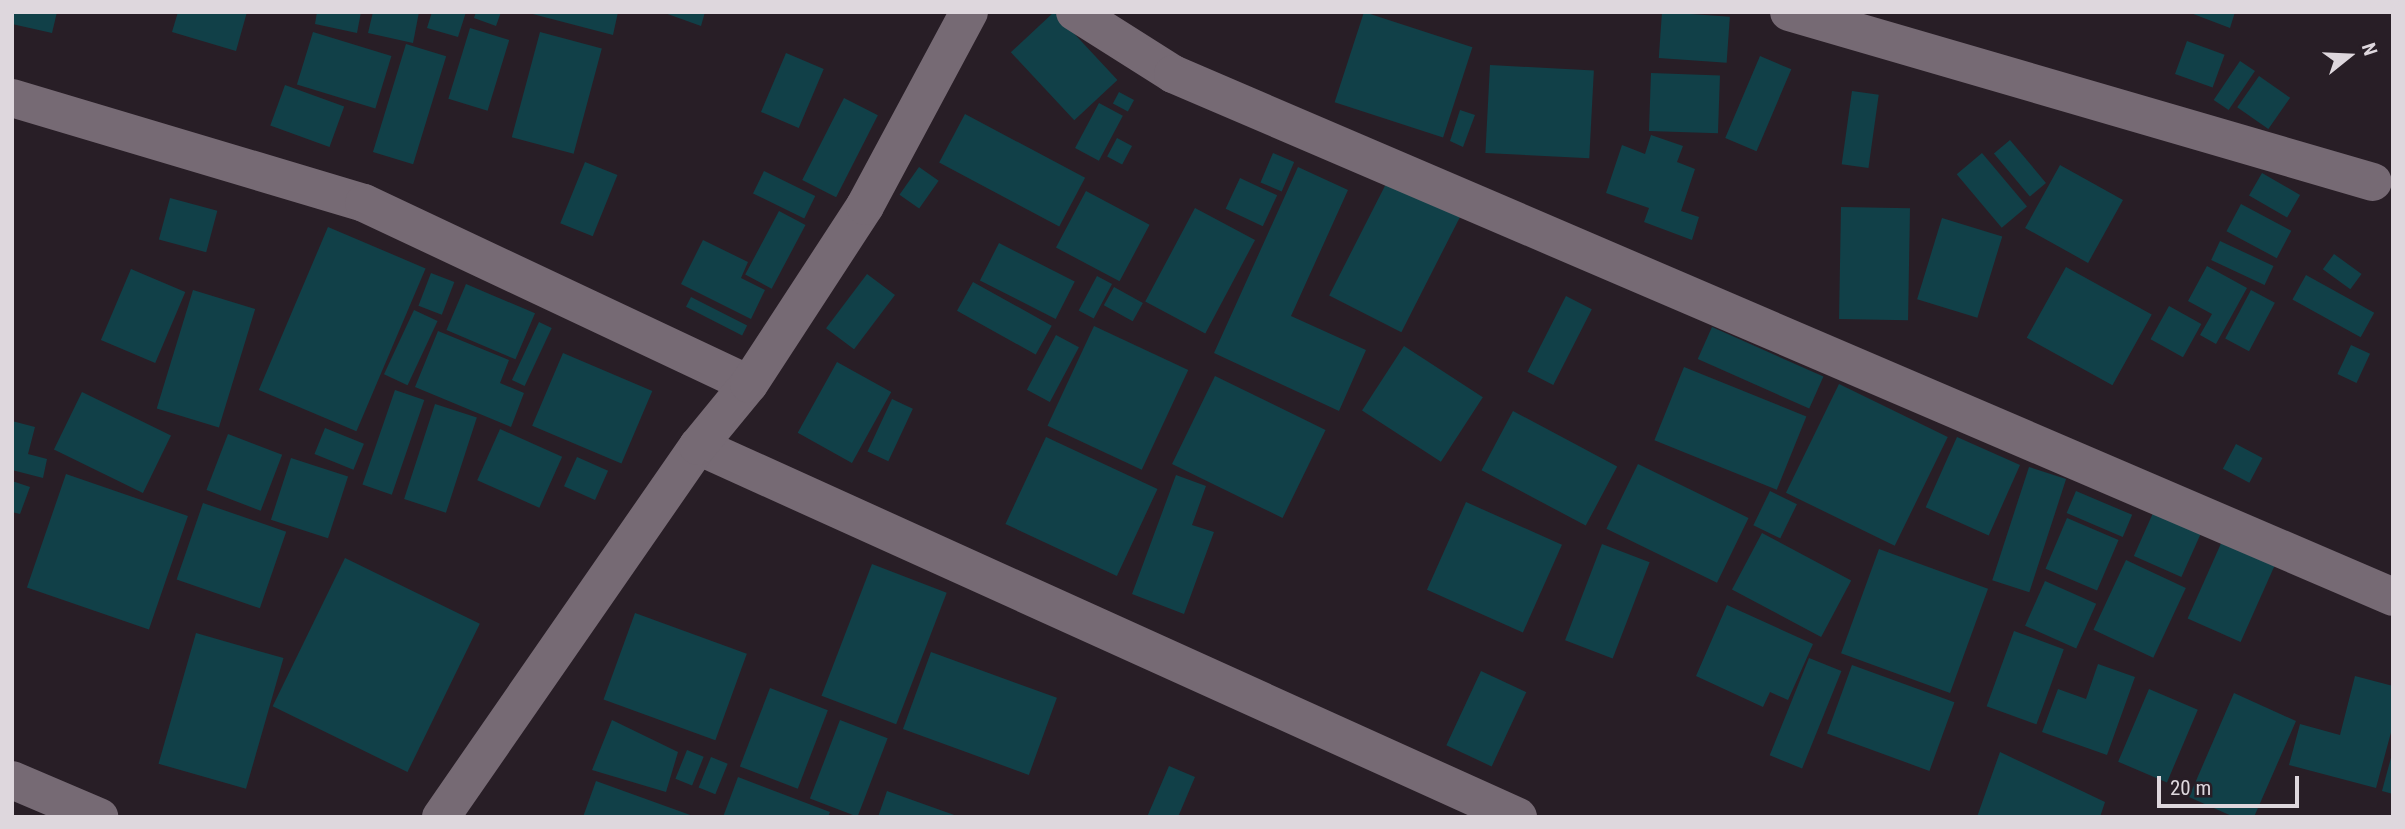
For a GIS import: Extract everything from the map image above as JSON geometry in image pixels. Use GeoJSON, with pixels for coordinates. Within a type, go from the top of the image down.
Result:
{"type":"FeatureCollection","features":[{"type":"Feature","properties":{"kind":"street"},"geometry":{"type":"LineString","coordinates":[[441,817],[698,446],[749,384],[865,205],[968,12]]}},
{"type":"Feature","properties":{"kind":"street"},"geometry":{"type":"LineString","coordinates":[[1075,12],[1173,74],[2393,597]]}},
{"type":"Feature","properties":{"kind":"street"},"geometry":{"type":"LineString","coordinates":[[1789,12],[2373,182]]}},
{"type":"Feature","properties":{"kind":"street"},"geometry":{"type":"LineString","coordinates":[[12,98],[364,203],[749,384]]}},
{"type":"Feature","properties":{"kind":"street"},"geometry":{"type":"LineString","coordinates":[[698,446],[1518,817]]}},
{"type":"Feature","properties":{"kind":"street"},"geometry":{"type":"LineString","coordinates":[[12,780],[99,817]]}},
{"type":"Feature","properties":{"kind":"building"},"geometry":{"type":"Polygon","coordinates":[[[12,12],[57,12],[52,33],[12,24],[12,12]]]}},
{"type":"Feature","properties":{"kind":"building"},"geometry":{"type":"Polygon","coordinates":[[[178,12],[247,12],[236,51],[172,32],[178,12]]]}},
{"type":"Feature","properties":{"kind":"building"},"geometry":{"type":"Polygon","coordinates":[[[317,12],[361,12],[357,33],[315,24],[317,12]]]}},
{"type":"Feature","properties":{"kind":"building"},"geometry":{"type":"Polygon","coordinates":[[[373,12],[419,12],[413,43],[368,33],[373,12]]]}},
{"type":"Feature","properties":{"kind":"building"},"geometry":{"type":"Polygon","coordinates":[[[432,12],[466,12],[458,37],[427,28],[432,12]]]}},
{"type":"Feature","properties":{"kind":"building"},"geometry":{"type":"Polygon","coordinates":[[[476,12],[501,12],[496,26],[474,18],[476,12]]]}},
{"type":"Feature","properties":{"kind":"building"},"geometry":{"type":"Polygon","coordinates":[[[525,12],[618,12],[613,35],[525,12]]]}},
{"type":"Feature","properties":{"kind":"building"},"geometry":{"type":"Polygon","coordinates":[[[662,12],[705,12],[701,26],[662,12]]]}},
{"type":"Feature","properties":{"kind":"building"},"geometry":{"type":"Polygon","coordinates":[[[1054,12],[1117,80],[1074,120],[1011,52],[1054,12]]]}},
{"type":"Feature","properties":{"kind":"building"},"geometry":{"type":"Polygon","coordinates":[[[1364,12],[1472,47],[1443,138],[1335,102],[1364,12]]]}},
{"type":"Feature","properties":{"kind":"building"},"geometry":{"type":"Polygon","coordinates":[[[1662,12],[1730,17],[1727,63],[1659,58],[1662,12]]]}},
{"type":"Feature","properties":{"kind":"building"},"geometry":{"type":"Polygon","coordinates":[[[2188,12],[2235,12],[2230,28],[2188,12]]]}},
{"type":"Feature","properties":{"kind":"building"},"geometry":{"type":"Polygon","coordinates":[[[470,28],[509,40],[488,111],[448,99],[470,28]]]}},
{"type":"Feature","properties":{"kind":"building"},"geometry":{"type":"Polygon","coordinates":[[[313,32],[391,56],[375,109],[297,85],[313,32]]]}},
{"type":"Feature","properties":{"kind":"building"},"geometry":{"type":"Polygon","coordinates":[[[540,32],[602,49],[574,154],[512,137],[540,32]]]}},
{"type":"Feature","properties":{"kind":"building"},"geometry":{"type":"Polygon","coordinates":[[[2187,41],[2225,55],[2213,88],[2175,74],[2187,41]]]}},
{"type":"Feature","properties":{"kind":"building"},"geometry":{"type":"Polygon","coordinates":[[[406,44],[446,56],[413,164],[373,152],[406,44]]]}},
{"type":"Feature","properties":{"kind":"building"},"geometry":{"type":"Polygon","coordinates":[[[786,53],[824,69],[799,128],[761,112],[786,53]]]}},
{"type":"Feature","properties":{"kind":"building"},"geometry":{"type":"Polygon","coordinates":[[[1760,56],[1791,69],[1757,151],[1725,138],[1760,56]]]}},
{"type":"Feature","properties":{"kind":"building"},"geometry":{"type":"Polygon","coordinates":[[[2240,61],[2255,71],[2229,110],[2214,100],[2240,61]]]}},
{"type":"Feature","properties":{"kind":"building"},"geometry":{"type":"Polygon","coordinates":[[[1490,65],[1594,70],[1589,158],[1485,153],[1490,65]]]}},
{"type":"Feature","properties":{"kind":"building"},"geometry":{"type":"Polygon","coordinates":[[[1651,73],[1720,75],[1718,133],[1649,131],[1651,73]]]}},
{"type":"Feature","properties":{"kind":"building"},"geometry":{"type":"Polygon","coordinates":[[[2259,76],[2290,98],[2268,129],[2237,107],[2259,76]]]}},
{"type":"Feature","properties":{"kind":"building"},"geometry":{"type":"Polygon","coordinates":[[[285,85],[344,107],[329,147],[270,125],[285,85]]]}},
{"type":"Feature","properties":{"kind":"building"},"geometry":{"type":"Polygon","coordinates":[[[1852,91],[1879,95],[1868,168],[1842,164],[1852,91]]]}},
{"type":"Feature","properties":{"kind":"building"},"geometry":{"type":"Polygon","coordinates":[[[1119,92],[1134,100],[1128,111],[1113,103],[1119,92]]]}},
{"type":"Feature","properties":{"kind":"building"},"geometry":{"type":"Polygon","coordinates":[[[844,98],[878,115],[836,197],[802,180],[844,98]]]}},
{"type":"Feature","properties":{"kind":"building"},"geometry":{"type":"Polygon","coordinates":[[[1099,103],[1123,116],[1099,161],[1075,148],[1099,103]]]}},
{"type":"Feature","properties":{"kind":"building"},"geometry":{"type":"Polygon","coordinates":[[[1460,110],[1475,115],[1463,147],[1450,141],[1460,110]]]}},
{"type":"Feature","properties":{"kind":"building"},"geometry":{"type":"Polygon","coordinates":[[[965,114],[1085,178],[1059,226],[939,163],[965,114]]]}},
{"type":"Feature","properties":{"kind":"building"},"geometry":{"type":"Polygon","coordinates":[[[1651,135],[1683,146],[1677,162],[1695,169],[1681,211],[1699,217],[1692,240],[1644,222],[1649,208],[1606,193],[1622,145],[1645,154],[1651,135]]]}},
{"type":"Feature","properties":{"kind":"building"},"geometry":{"type":"Polygon","coordinates":[[[1117,138],[1132,146],[1122,165],[1107,157],[1117,138]]]}},
{"type":"Feature","properties":{"kind":"building"},"geometry":{"type":"Polygon","coordinates":[[[2010,140],[2046,183],[2030,196],[1994,153],[2010,140]]]}},
{"type":"Feature","properties":{"kind":"building"},"geometry":{"type":"Polygon","coordinates":[[[1273,153],[1294,162],[1282,191],[1260,182],[1273,153]]]}},
{"type":"Feature","properties":{"kind":"building"},"geometry":{"type":"Polygon","coordinates":[[[1982,153],[2027,207],[2002,228],[1957,174],[1982,153]]]}},
{"type":"Feature","properties":{"kind":"building"},"geometry":{"type":"Polygon","coordinates":[[[585,162],[617,175],[593,236],[560,223],[585,162]]]}},
{"type":"Feature","properties":{"kind":"building"},"geometry":{"type":"Polygon","coordinates":[[[2060,165],[2123,200],[2088,263],[2025,228],[2060,165]]]}},
{"type":"Feature","properties":{"kind":"building"},"geometry":{"type":"Polygon","coordinates":[[[919,167],[939,181],[919,209],[899,195],[919,167]]]}},
{"type":"Feature","properties":{"kind":"building"},"geometry":{"type":"Polygon","coordinates":[[[1298,167],[1348,190],[1291,316],[1366,350],[1339,411],[1214,353],[1298,167]]]}},
{"type":"Feature","properties":{"kind":"building"},"geometry":{"type":"Polygon","coordinates":[[[764,171],[815,196],[804,218],[753,193],[764,171]]]}},
{"type":"Feature","properties":{"kind":"building"},"geometry":{"type":"Polygon","coordinates":[[[2262,173],[2300,195],[2287,218],[2249,196],[2262,173]]]}},
{"type":"Feature","properties":{"kind":"building"},"geometry":{"type":"Polygon","coordinates":[[[1390,176],[1462,213],[1401,332],[1329,295],[1390,176]]]}},
{"type":"Feature","properties":{"kind":"building"},"geometry":{"type":"Polygon","coordinates":[[[1240,178],[1277,195],[1263,226],[1226,209],[1240,178]]]}},
{"type":"Feature","properties":{"kind":"building"},"geometry":{"type":"Polygon","coordinates":[[[1086,191],[1150,225],[1120,281],[1056,248],[1086,191]]]}},
{"type":"Feature","properties":{"kind":"building"},"geometry":{"type":"Polygon","coordinates":[[[170,198],[217,211],[206,252],[159,240],[170,198]]]}},
{"type":"Feature","properties":{"kind":"building"},"geometry":{"type":"Polygon","coordinates":[[[2241,204],[2291,231],[2277,258],[2226,231],[2241,204]]]}},
{"type":"Feature","properties":{"kind":"building"},"geometry":{"type":"Polygon","coordinates":[[[1841,207],[1910,208],[1908,320],[1839,319],[1841,207]]]}},
{"type":"Feature","properties":{"kind":"building"},"geometry":{"type":"Polygon","coordinates":[[[1195,208],[1255,240],[1205,334],[1145,302],[1195,208]]]}},
{"type":"Feature","properties":{"kind":"building"},"geometry":{"type":"Polygon","coordinates":[[[779,211],[805,225],[772,289],[745,275],[779,211]]]}},
{"type":"Feature","properties":{"kind":"building"},"geometry":{"type":"Polygon","coordinates":[[[1942,218],[2002,236],[1977,318],[1917,299],[1942,218]]]}},
{"type":"Feature","properties":{"kind":"building"},"geometry":{"type":"Polygon","coordinates":[[[328,227],[426,268],[356,431],[259,390],[328,227]]]}},
{"type":"Feature","properties":{"kind":"building"},"geometry":{"type":"Polygon","coordinates":[[[703,240],[748,262],[741,278],[765,290],[751,319],[681,284],[703,240]]]}},
{"type":"Feature","properties":{"kind":"building"},"geometry":{"type":"Polygon","coordinates":[[[2220,241],[2273,266],[2265,285],[2211,260],[2220,241]]]}},
{"type":"Feature","properties":{"kind":"building"},"geometry":{"type":"Polygon","coordinates":[[[999,243],[1075,282],[1056,319],[980,280],[999,243]]]}},
{"type":"Feature","properties":{"kind":"building"},"geometry":{"type":"Polygon","coordinates":[[[2334,254],[2362,274],[2350,289],[2323,269],[2334,254]]]}},
{"type":"Feature","properties":{"kind":"building"},"geometry":{"type":"Polygon","coordinates":[[[2207,266],[2247,288],[2216,344],[2200,335],[2212,314],[2188,301],[2207,266]]]}},
{"type":"Feature","properties":{"kind":"building"},"geometry":{"type":"Polygon","coordinates":[[[2066,267],[2152,315],[2112,385],[2027,338],[2066,267]]]}},
{"type":"Feature","properties":{"kind":"building"},"geometry":{"type":"Polygon","coordinates":[[[131,269],[185,292],[155,363],[101,340],[131,269]]]}},
{"type":"Feature","properties":{"kind":"building"},"geometry":{"type":"Polygon","coordinates":[[[431,273],[454,282],[442,315],[418,306],[431,273]]]}},
{"type":"Feature","properties":{"kind":"building"},"geometry":{"type":"Polygon","coordinates":[[[867,274],[895,295],[854,349],[826,328],[867,274]]]}},
{"type":"Feature","properties":{"kind":"building"},"geometry":{"type":"Polygon","coordinates":[[[2306,275],[2374,313],[2361,337],[2292,299],[2306,275]]]}},
{"type":"Feature","properties":{"kind":"building"},"geometry":{"type":"Polygon","coordinates":[[[1097,276],[1112,284],[1094,318],[1079,310],[1097,276]]]}},
{"type":"Feature","properties":{"kind":"building"},"geometry":{"type":"Polygon","coordinates":[[[973,282],[1052,326],[1036,354],[957,311],[973,282]]]}},
{"type":"Feature","properties":{"kind":"building"},"geometry":{"type":"Polygon","coordinates":[[[466,284],[535,313],[516,359],[446,330],[466,284]]]}},
{"type":"Feature","properties":{"kind":"building"},"geometry":{"type":"Polygon","coordinates":[[[1114,287],[1143,303],[1133,321],[1104,305],[1114,287]]]}},
{"type":"Feature","properties":{"kind":"building"},"geometry":{"type":"Polygon","coordinates":[[[193,290],[255,309],[219,428],[157,409],[193,290]]]}},
{"type":"Feature","properties":{"kind":"building"},"geometry":{"type":"Polygon","coordinates":[[[2251,290],[2275,303],[2249,351],[2225,339],[2251,290]]]}},
{"type":"Feature","properties":{"kind":"building"},"geometry":{"type":"Polygon","coordinates":[[[1566,296],[1592,309],[1553,385],[1527,372],[1566,296]]]}},
{"type":"Feature","properties":{"kind":"building"},"geometry":{"type":"Polygon","coordinates":[[[691,297],[747,326],[742,335],[686,307],[691,297]]]}},
{"type":"Feature","properties":{"kind":"building"},"geometry":{"type":"Polygon","coordinates":[[[2169,306],[2201,324],[2183,357],[2151,339],[2169,306]]]}},
{"type":"Feature","properties":{"kind":"building"},"geometry":{"type":"Polygon","coordinates":[[[414,310],[438,321],[408,385],[384,374],[414,310]]]}},
{"type":"Feature","properties":{"kind":"building"},"geometry":{"type":"Polygon","coordinates":[[[539,322],[552,328],[525,386],[512,380],[539,322]]]}},
{"type":"Feature","properties":{"kind":"building"},"geometry":{"type":"Polygon","coordinates":[[[1094,326],[1188,370],[1142,470],[1048,426],[1094,326]]]}},
{"type":"Feature","properties":{"kind":"building"},"geometry":{"type":"Polygon","coordinates":[[[1712,327],[1823,377],[1809,409],[1698,359],[1712,327]]]}},
{"type":"Feature","properties":{"kind":"building"},"geometry":{"type":"Polygon","coordinates":[[[438,331],[509,360],[500,383],[524,393],[511,427],[415,387],[438,331]]]}},
{"type":"Feature","properties":{"kind":"building"},"geometry":{"type":"Polygon","coordinates":[[[1056,335],[1079,347],[1050,402],[1027,390],[1056,335]]]}},
{"type":"Feature","properties":{"kind":"building"},"geometry":{"type":"Polygon","coordinates":[[[2351,345],[2370,354],[2357,383],[2337,374],[2351,345]]]}},
{"type":"Feature","properties":{"kind":"building"},"geometry":{"type":"Polygon","coordinates":[[[1404,346],[1483,397],[1441,462],[1362,411],[1404,346]]]}},
{"type":"Feature","properties":{"kind":"building"},"geometry":{"type":"Polygon","coordinates":[[[563,353],[652,391],[621,464],[532,426],[563,353]]]}},
{"type":"Feature","properties":{"kind":"building"},"geometry":{"type":"Polygon","coordinates":[[[837,362],[891,392],[852,463],[798,433],[837,362]]]}},
{"type":"Feature","properties":{"kind":"building"},"geometry":{"type":"Polygon","coordinates":[[[1684,367],[1806,416],[1777,490],[1654,440],[1684,367]]]}},
{"type":"Feature","properties":{"kind":"building"},"geometry":{"type":"Polygon","coordinates":[[[1215,376],[1326,430],[1283,518],[1172,464],[1215,376]]]}},
{"type":"Feature","properties":{"kind":"building"},"geometry":{"type":"Polygon","coordinates":[[[1839,384],[1948,437],[1895,546],[1786,493],[1839,384]]]}},
{"type":"Feature","properties":{"kind":"building"},"geometry":{"type":"Polygon","coordinates":[[[395,390],[424,400],[392,495],[362,485],[395,390]]]}},
{"type":"Feature","properties":{"kind":"building"},"geometry":{"type":"Polygon","coordinates":[[[82,392],[171,435],[143,493],[54,450],[82,392]]]}},
{"type":"Feature","properties":{"kind":"building"},"geometry":{"type":"Polygon","coordinates":[[[892,399],[913,409],[888,461],[867,452],[892,399]]]}},
{"type":"Feature","properties":{"kind":"building"},"geometry":{"type":"Polygon","coordinates":[[[435,404],[477,418],[446,513],[404,499],[435,404]]]}},
{"type":"Feature","properties":{"kind":"building"},"geometry":{"type":"Polygon","coordinates":[[[1513,411],[1617,466],[1586,526],[1482,470],[1513,411]]]}},
{"type":"Feature","properties":{"kind":"building"},"geometry":{"type":"Polygon","coordinates":[[[12,421],[35,427],[28,454],[47,459],[43,478],[12,470],[12,421]]]}},
{"type":"Feature","properties":{"kind":"building"},"geometry":{"type":"Polygon","coordinates":[[[325,428],[364,444],[353,470],[315,454],[325,428]]]}},
{"type":"Feature","properties":{"kind":"building"},"geometry":{"type":"Polygon","coordinates":[[[500,429],[562,457],[539,508],[477,480],[500,429]]]}},
{"type":"Feature","properties":{"kind":"building"},"geometry":{"type":"Polygon","coordinates":[[[228,434],[282,455],[261,511],[206,490],[228,434]]]}},
{"type":"Feature","properties":{"kind":"building"},"geometry":{"type":"Polygon","coordinates":[[[1046,437],[1157,489],[1117,576],[1005,524],[1046,437]]]}},
{"type":"Feature","properties":{"kind":"building"},"geometry":{"type":"Polygon","coordinates":[[[1957,437],[2020,465],[1989,535],[1926,507],[1957,437]]]}},
{"type":"Feature","properties":{"kind":"building"},"geometry":{"type":"Polygon","coordinates":[[[2236,444],[2262,458],[2249,483],[2223,469],[2236,444]]]}},
{"type":"Feature","properties":{"kind":"building"},"geometry":{"type":"Polygon","coordinates":[[[577,457],[608,471],[595,500],[564,486],[577,457]]]}},
{"type":"Feature","properties":{"kind":"building"},"geometry":{"type":"Polygon","coordinates":[[[291,458],[348,477],[328,538],[271,520],[291,458]]]}},
{"type":"Feature","properties":{"kind":"building"},"geometry":{"type":"Polygon","coordinates":[[[1638,464],[1749,518],[1717,583],[1606,529],[1638,464]]]}},
{"type":"Feature","properties":{"kind":"building"},"geometry":{"type":"Polygon","coordinates":[[[2029,467],[2066,479],[2029,592],[1992,580],[2029,467]]]}},
{"type":"Feature","properties":{"kind":"building"},"geometry":{"type":"Polygon","coordinates":[[[66,474],[188,516],[149,629],[27,587],[66,474]]]}},
{"type":"Feature","properties":{"kind":"building"},"geometry":{"type":"Polygon","coordinates":[[[1176,475],[1206,486],[1192,525],[1214,532],[1184,614],[1132,594],[1176,475]]]}},
{"type":"Feature","properties":{"kind":"building"},"geometry":{"type":"Polygon","coordinates":[[[12,481],[30,487],[20,514],[12,512],[12,481]]]}},
{"type":"Feature","properties":{"kind":"building"},"geometry":{"type":"Polygon","coordinates":[[[1770,491],[1797,504],[1780,538],[1753,525],[1770,491]]]}},
{"type":"Feature","properties":{"kind":"building"},"geometry":{"type":"Polygon","coordinates":[[[2076,491],[2132,515],[2123,537],[2067,513],[2076,491]]]}},
{"type":"Feature","properties":{"kind":"building"},"geometry":{"type":"Polygon","coordinates":[[[1466,502],[1562,545],[1523,632],[1427,590],[1466,502]]]}},
{"type":"Feature","properties":{"kind":"building"},"geometry":{"type":"Polygon","coordinates":[[[203,503],[286,532],[260,608],[177,580],[203,503]]]}},
{"type":"Feature","properties":{"kind":"building"},"geometry":{"type":"Polygon","coordinates":[[[2153,513],[2201,534],[2181,577],[2134,556],[2153,513]]]}},
{"type":"Feature","properties":{"kind":"building"},"geometry":{"type":"Polygon","coordinates":[[[2067,518],[2119,540],[2097,591],[2046,569],[2067,518]]]}},
{"type":"Feature","properties":{"kind":"building"},"geometry":{"type":"Polygon","coordinates":[[[1762,533],[1851,580],[1821,637],[1732,590],[1762,533]]]}},
{"type":"Feature","properties":{"kind":"building"},"geometry":{"type":"Polygon","coordinates":[[[2223,539],[2276,563],[2241,642],[2188,618],[2223,539]]]}},
{"type":"Feature","properties":{"kind":"building"},"geometry":{"type":"Polygon","coordinates":[[[1602,544],[1650,562],[1613,658],[1565,640],[1602,544]]]}},
{"type":"Feature","properties":{"kind":"building"},"geometry":{"type":"Polygon","coordinates":[[[1879,549],[1988,589],[1950,693],[1841,653],[1879,549]]]}},
{"type":"Feature","properties":{"kind":"building"},"geometry":{"type":"Polygon","coordinates":[[[345,558],[480,624],[407,772],[273,706],[345,558]]]}},
{"type":"Feature","properties":{"kind":"building"},"geometry":{"type":"Polygon","coordinates":[[[2126,560],[2186,588],[2153,658],[2093,630],[2126,560]]]}},
{"type":"Feature","properties":{"kind":"building"},"geometry":{"type":"Polygon","coordinates":[[[872,564],[947,593],[896,724],[821,696],[872,564]]]}},
{"type":"Feature","properties":{"kind":"building"},"geometry":{"type":"Polygon","coordinates":[[[2045,581],[2096,604],[2076,649],[2025,626],[2045,581]]]}},
{"type":"Feature","properties":{"kind":"building"},"geometry":{"type":"Polygon","coordinates":[[[1727,605],[1813,644],[1788,700],[1770,692],[1763,707],[1696,676],[1727,605]]]}},
{"type":"Feature","properties":{"kind":"building"},"geometry":{"type":"Polygon","coordinates":[[[635,613],[747,654],[715,740],[604,699],[635,613]]]}},
{"type":"Feature","properties":{"kind":"building"},"geometry":{"type":"Polygon","coordinates":[[[2014,631],[2064,649],[2036,724],[1987,706],[2014,631]]]}},
{"type":"Feature","properties":{"kind":"building"},"geometry":{"type":"Polygon","coordinates":[[[196,633],[283,658],[246,789],[159,764],[196,633]]]}},
{"type":"Feature","properties":{"kind":"building"},"geometry":{"type":"Polygon","coordinates":[[[931,652],[1057,698],[1029,775],[903,729],[931,652]]]}},
{"type":"Feature","properties":{"kind":"building"},"geometry":{"type":"Polygon","coordinates":[[[1809,658],[1841,671],[1802,768],[1770,755],[1809,658]]]}},
{"type":"Feature","properties":{"kind":"building"},"geometry":{"type":"Polygon","coordinates":[[[2098,664],[2135,677],[2107,755],[2042,732],[2058,689],[2086,699],[2098,664]]]}},
{"type":"Feature","properties":{"kind":"building"},"geometry":{"type":"Polygon","coordinates":[[[1852,665],[1954,702],[1929,771],[1827,734],[1852,665]]]}},
{"type":"Feature","properties":{"kind":"building"},"geometry":{"type":"Polygon","coordinates":[[[1481,671],[1526,692],[1492,766],[1446,745],[1481,671]]]}},
{"type":"Feature","properties":{"kind":"building"},"geometry":{"type":"Polygon","coordinates":[[[2355,676],[2393,686],[2393,725],[2376,788],[2289,765],[2300,724],[2340,735],[2355,676]]]}},
{"type":"Feature","properties":{"kind":"building"},"geometry":{"type":"Polygon","coordinates":[[[770,688],[828,710],[798,789],[740,766],[770,688]]]}},
{"type":"Feature","properties":{"kind":"building"},"geometry":{"type":"Polygon","coordinates":[[[2149,689],[2198,710],[2167,782],[2118,762],[2149,689]]]}},
{"type":"Feature","properties":{"kind":"building"},"geometry":{"type":"Polygon","coordinates":[[[2234,693],[2296,721],[2254,817],[2234,817],[2189,797],[2234,693]]]}},
{"type":"Feature","properties":{"kind":"building"},"geometry":{"type":"Polygon","coordinates":[[[612,720],[678,752],[666,792],[592,770],[612,720]]]}},
{"type":"Feature","properties":{"kind":"building"},"geometry":{"type":"Polygon","coordinates":[[[840,720],[888,738],[858,817],[810,798],[840,720]]]}},
{"type":"Feature","properties":{"kind":"building"},"geometry":{"type":"Polygon","coordinates":[[[687,750],[704,757],[692,785],[675,779],[687,750]]]}},
{"type":"Feature","properties":{"kind":"building"},"geometry":{"type":"Polygon","coordinates":[[[2000,752],[2105,802],[2100,817],[1977,817],[2000,752]]]}},
{"type":"Feature","properties":{"kind":"building"},"geometry":{"type":"Polygon","coordinates":[[[2393,754],[2393,794],[2382,791],[2393,754]]]}},
{"type":"Feature","properties":{"kind":"building"},"geometry":{"type":"Polygon","coordinates":[[[711,757],[728,764],[715,794],[699,788],[711,757]]]}},
{"type":"Feature","properties":{"kind":"building"},"geometry":{"type":"Polygon","coordinates":[[[1169,766],[1195,777],[1178,817],[1147,817],[1169,766]]]}},
{"type":"Feature","properties":{"kind":"building"},"geometry":{"type":"Polygon","coordinates":[[[738,777],[830,812],[828,817],[723,817],[738,777]]]}},
{"type":"Feature","properties":{"kind":"building"},"geometry":{"type":"Polygon","coordinates":[[[596,781],[693,816],[693,817],[583,817],[596,781]]]}},
{"type":"Feature","properties":{"kind":"building"},"geometry":{"type":"Polygon","coordinates":[[[887,791],[957,816],[957,817],[878,817],[887,791]]]}}]}
